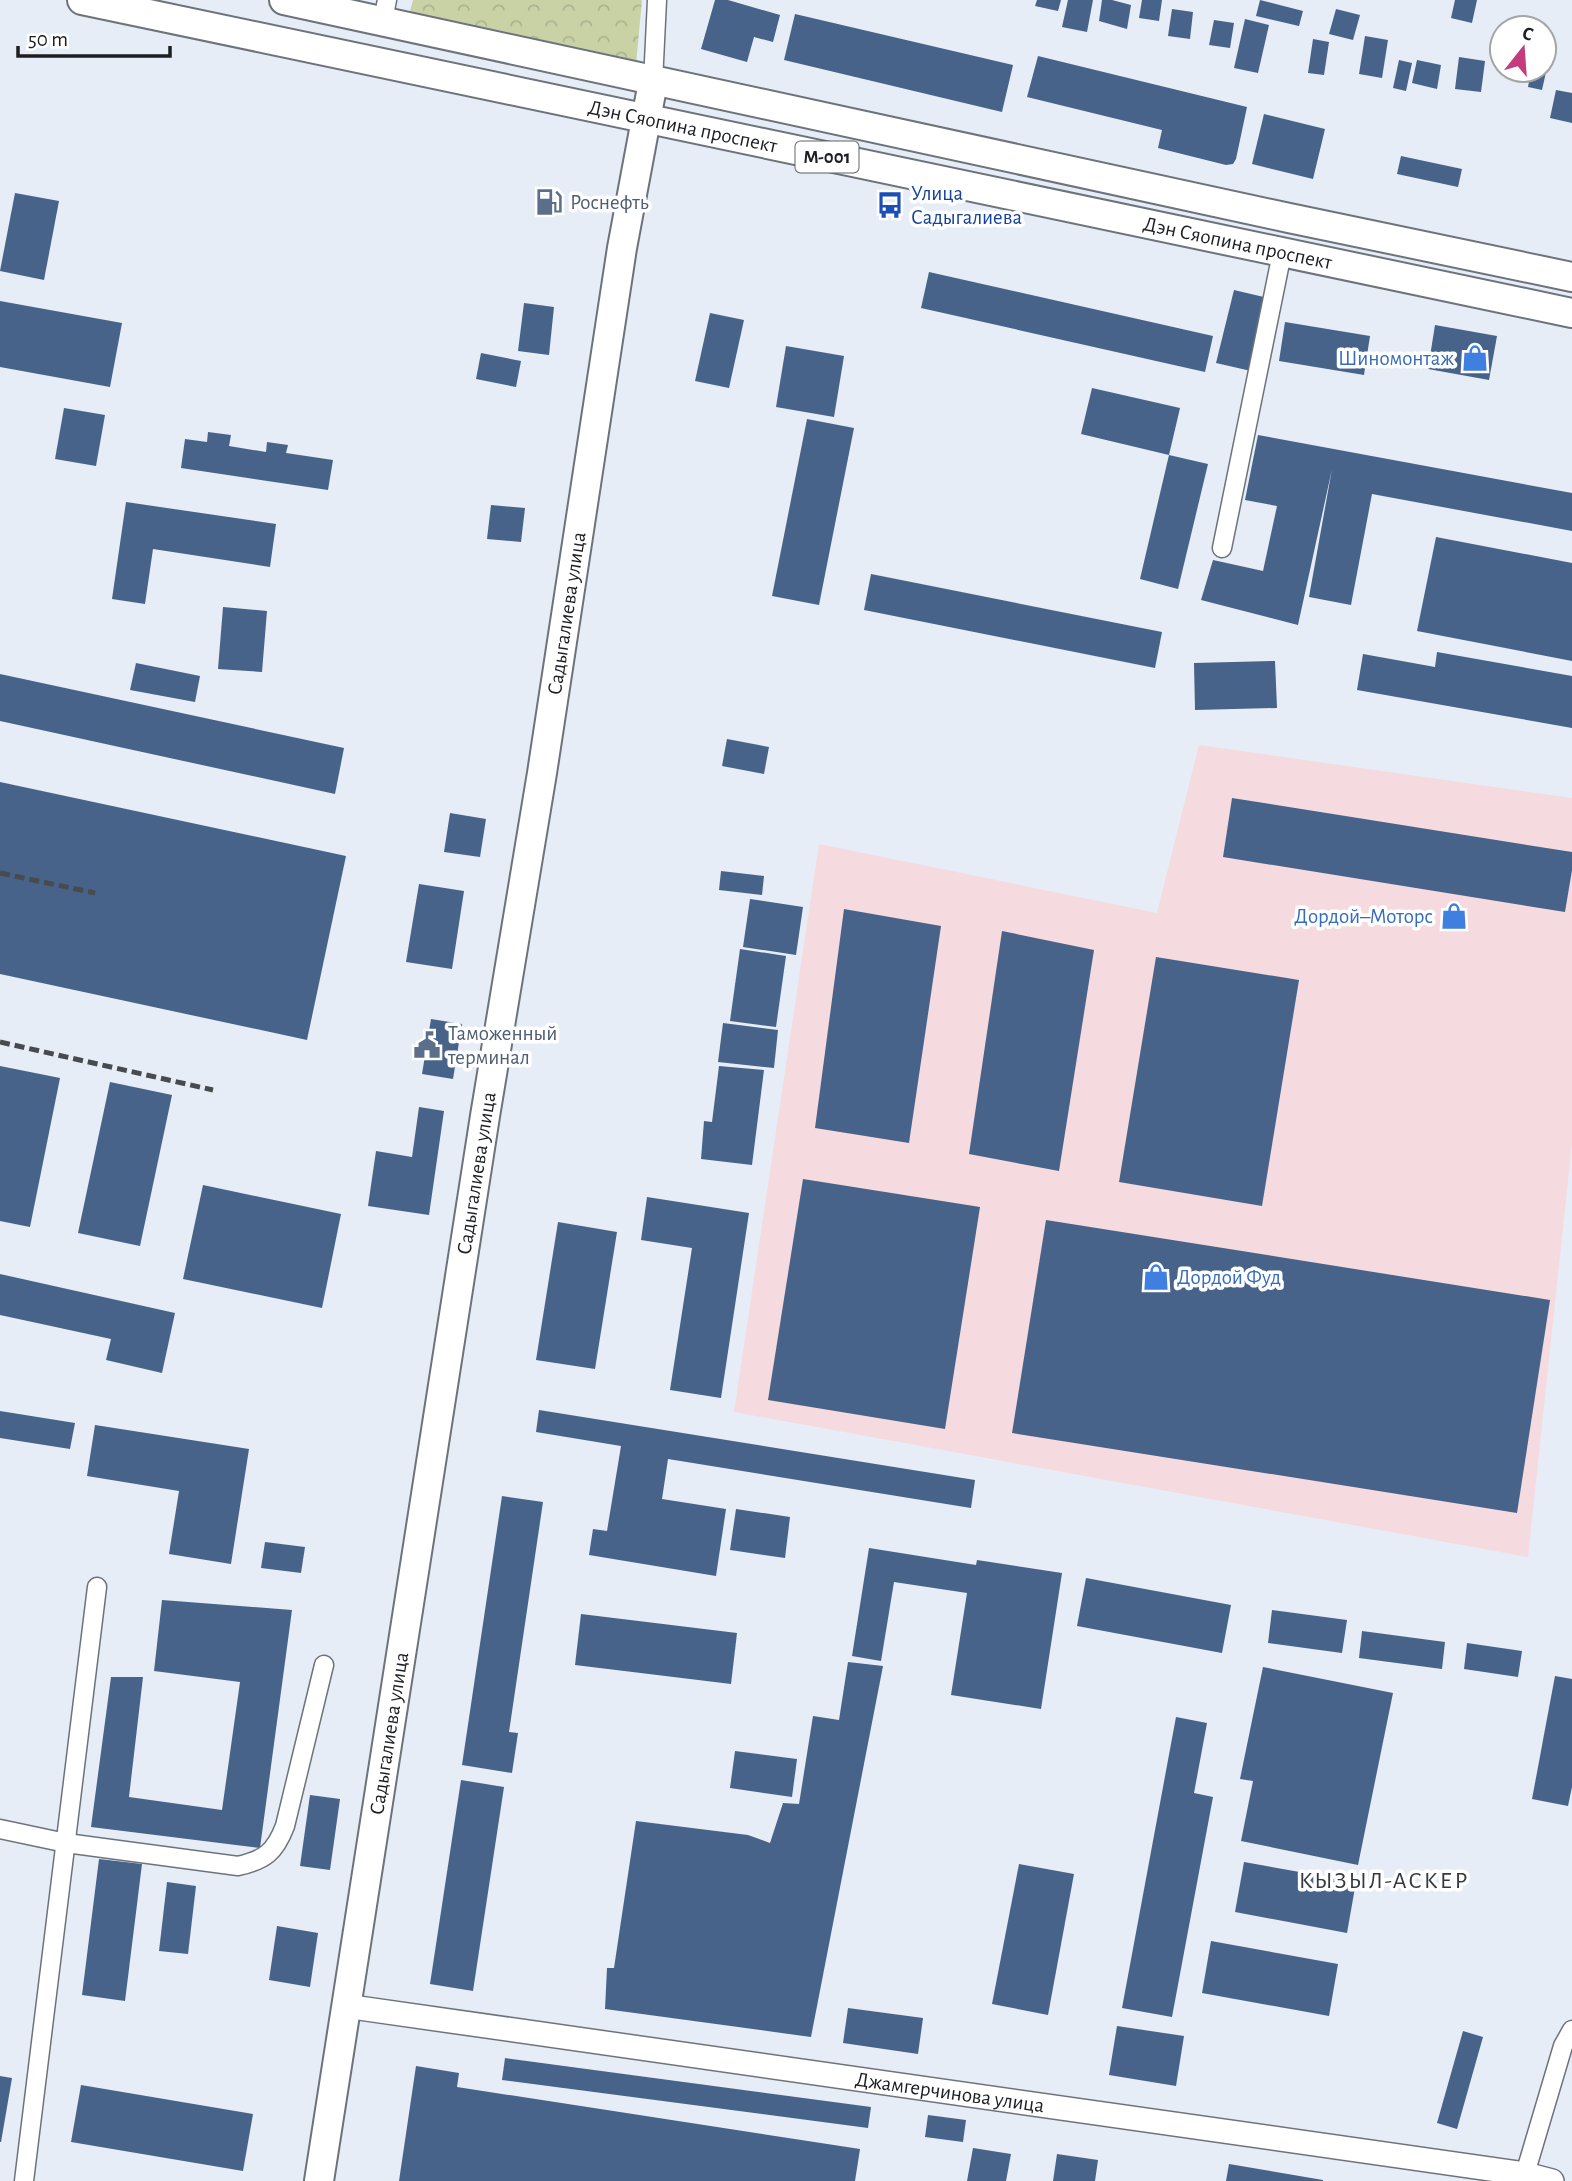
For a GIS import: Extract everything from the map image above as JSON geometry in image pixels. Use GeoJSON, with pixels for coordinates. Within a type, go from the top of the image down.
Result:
{"type":"FeatureCollection","features":[{"type":"Feature","properties":{"kind":"main road","name":"Дэн Сяопина проспект"},"geometry":{"type":"LineString","coordinates":[[82,0],[1572,313]]}},
{"type":"Feature","properties":{"kind":"main road","name":"Дэн Сяопина проспект"},"geometry":{"type":"LineString","coordinates":[[284,0],[385,10],[653,82],[1572,277]]}},
{"type":"Feature","properties":{"kind":"main road","name":"Садыгалиева улица"},"geometry":{"type":"LineString","coordinates":[[319,2181],[485,1116],[542,773],[622,248],[653,82]]}},
{"type":"Feature","properties":{"kind":"street","name":"Садыгалиева улица"},"geometry":{"type":"LineString","coordinates":[[653,82],[657,0]]}},
{"type":"Feature","properties":{"kind":"street"},"geometry":{"type":"LineString","coordinates":[[1222,548],[1282,253]]}},
{"type":"Feature","properties":{"kind":"street"},"geometry":{"type":"LineString","coordinates":[[24,2181],[97,1587]]}},
{"type":"Feature","properties":{"kind":"street"},"geometry":{"type":"LineString","coordinates":[[0,1829],[66,1843],[238,1866],[256,1862],[269,1854],[280,1840],[285,1826],[324,1665]]}},
{"type":"Feature","properties":{"kind":"street","name":"Джамгерчинова улица"},"geometry":{"type":"LineString","coordinates":[[345,2007],[1552,2181]]}},
{"type":"Feature","properties":{"kind":"street"},"geometry":{"type":"LineString","coordinates":[[1525,2177],[1563,2046],[1572,2030]]}},
{"type":"Feature","properties":{"kind":"shaded area","name":"Дордой Фуд"},"geometry":{"type":"Polygon","coordinates":[[[1199,745],[1572,798],[1572,1143],[1528,1557],[734,1412],[819,844],[1157,913],[1199,745]]]}},
{"type":"Feature","properties":{"kind":"green space"},"geometry":{"type":"Polygon","coordinates":[[[413,0],[642,0],[636,64],[408,19],[413,0]]]}},
{"type":"Feature","properties":{"kind":"building"},"geometry":{"type":"Polygon","coordinates":[[[715,0],[728,0],[780,15],[773,42],[754,37],[747,62],[701,49],[715,0]]]}},
{"type":"Feature","properties":{"kind":"building"},"geometry":{"type":"Polygon","coordinates":[[[1037,0],[1061,0],[1058,11],[1035,6],[1037,0]]]}},
{"type":"Feature","properties":{"kind":"building"},"geometry":{"type":"Polygon","coordinates":[[[1068,0],[1093,0],[1087,32],[1062,27],[1068,0]]]}},
{"type":"Feature","properties":{"kind":"building"},"geometry":{"type":"Polygon","coordinates":[[[1102,0],[1131,5],[1127,29],[1099,21],[1102,0]]]}},
{"type":"Feature","properties":{"kind":"building"},"geometry":{"type":"Polygon","coordinates":[[[1142,0],[1162,0],[1159,21],[1139,18],[1142,0]]]}},
{"type":"Feature","properties":{"kind":"building"},"geometry":{"type":"Polygon","coordinates":[[[1260,0],[1303,11],[1299,26],[1256,16],[1260,0]]]}},
{"type":"Feature","properties":{"kind":"building"},"geometry":{"type":"Polygon","coordinates":[[[1455,0],[1477,0],[1472,23],[1451,18],[1455,0]]]}},
{"type":"Feature","properties":{"kind":"building"},"geometry":{"type":"Polygon","coordinates":[[[1172,9],[1193,12],[1190,39],[1168,36],[1172,9]]]}},
{"type":"Feature","properties":{"kind":"building"},"geometry":{"type":"Polygon","coordinates":[[[1336,9],[1360,15],[1353,40],[1329,34],[1336,9]]]}},
{"type":"Feature","properties":{"kind":"building"},"geometry":{"type":"Polygon","coordinates":[[[795,14],[1013,65],[1002,112],[784,60],[795,14]]]}},
{"type":"Feature","properties":{"kind":"building"},"geometry":{"type":"Polygon","coordinates":[[[1245,19],[1269,25],[1258,73],[1234,68],[1245,19]]]}},
{"type":"Feature","properties":{"kind":"building"},"geometry":{"type":"Polygon","coordinates":[[[1214,20],[1234,23],[1230,48],[1209,45],[1214,20]]]}},
{"type":"Feature","properties":{"kind":"building"},"geometry":{"type":"Polygon","coordinates":[[[1365,36],[1388,40],[1382,78],[1359,74],[1365,36]]]}},
{"type":"Feature","properties":{"kind":"building"},"geometry":{"type":"Polygon","coordinates":[[[1313,39],[1329,42],[1324,75],[1308,73],[1313,39]]]}},
{"type":"Feature","properties":{"kind":"building"},"geometry":{"type":"Polygon","coordinates":[[[1038,56],[1247,107],[1236,159],[1233,164],[1226,165],[1158,148],[1162,130],[1027,97],[1038,56]]]}},
{"type":"Feature","properties":{"kind":"building"},"geometry":{"type":"Polygon","coordinates":[[[1459,57],[1485,61],[1481,92],[1455,89],[1459,57]]]}},
{"type":"Feature","properties":{"kind":"building"},"geometry":{"type":"Polygon","coordinates":[[[1399,60],[1412,63],[1406,91],[1393,88],[1399,60]]]}},
{"type":"Feature","properties":{"kind":"building"},"geometry":{"type":"Polygon","coordinates":[[[1417,60],[1441,65],[1437,89],[1412,83],[1417,60]]]}},
{"type":"Feature","properties":{"kind":"building"},"geometry":{"type":"Polygon","coordinates":[[[1529,84],[1543,84],[1542,90],[1528,87],[1529,84]]]}},
{"type":"Feature","properties":{"kind":"building"},"geometry":{"type":"Polygon","coordinates":[[[1556,90],[1572,93],[1572,123],[1550,118],[1556,90]]]}},
{"type":"Feature","properties":{"kind":"building"},"geometry":{"type":"Polygon","coordinates":[[[1264,114],[1325,129],[1313,179],[1252,164],[1264,114]]]}},
{"type":"Feature","properties":{"kind":"building"},"geometry":{"type":"Polygon","coordinates":[[[1401,156],[1462,169],[1458,187],[1397,174],[1401,156]]]}},
{"type":"Feature","properties":{"kind":"building"},"geometry":{"type":"Polygon","coordinates":[[[15,193],[59,201],[44,280],[0,271],[15,193]]]}},
{"type":"Feature","properties":{"kind":"building"},"geometry":{"type":"Polygon","coordinates":[[[929,272],[1213,336],[1205,372],[921,308],[929,272]]]}},
{"type":"Feature","properties":{"kind":"building"},"geometry":{"type":"Polygon","coordinates":[[[1234,290],[1268,298],[1251,371],[1216,363],[1234,290]]]}},
{"type":"Feature","properties":{"kind":"building"},"geometry":{"type":"Polygon","coordinates":[[[0,301],[122,323],[110,387],[0,367],[0,301]]]}},
{"type":"Feature","properties":{"kind":"building"},"geometry":{"type":"Polygon","coordinates":[[[524,303],[554,307],[549,355],[518,351],[524,303]]]}},
{"type":"Feature","properties":{"kind":"building"},"geometry":{"type":"Polygon","coordinates":[[[710,313],[744,320],[729,388],[695,381],[710,313]]]}},
{"type":"Feature","properties":{"kind":"building"},"geometry":{"type":"Polygon","coordinates":[[[1285,322],[1370,336],[1364,375],[1279,361],[1285,322]]]}},
{"type":"Feature","properties":{"kind":"building"},"geometry":{"type":"Polygon","coordinates":[[[1435,325],[1497,336],[1489,380],[1428,369],[1435,325]]]}},
{"type":"Feature","properties":{"kind":"building"},"geometry":{"type":"Polygon","coordinates":[[[786,346],[844,356],[834,417],[776,407],[786,346]]]}},
{"type":"Feature","properties":{"kind":"building"},"geometry":{"type":"Polygon","coordinates":[[[481,353],[521,361],[516,387],[476,379],[481,353]]]}},
{"type":"Feature","properties":{"kind":"building"},"geometry":{"type":"Polygon","coordinates":[[[1092,388],[1180,408],[1169,455],[1081,434],[1092,388]]]}},
{"type":"Feature","properties":{"kind":"building"},"geometry":{"type":"Polygon","coordinates":[[[64,408],[105,415],[96,466],[55,459],[64,408]]]}},
{"type":"Feature","properties":{"kind":"building"},"geometry":{"type":"Polygon","coordinates":[[[807,419],[854,428],[819,605],[772,596],[807,419]]]}},
{"type":"Feature","properties":{"kind":"building"},"geometry":{"type":"Polygon","coordinates":[[[208,432],[231,435],[229,446],[266,452],[267,442],[288,445],[286,453],[333,460],[328,490],[181,468],[185,439],[207,442],[208,432]]]}},
{"type":"Feature","properties":{"kind":"building"},"geometry":{"type":"Polygon","coordinates":[[[1258,435],[1572,493],[1572,531],[1372,494],[1351,605],[1309,597],[1332,469],[1298,625],[1201,600],[1213,560],[1263,571],[1277,506],[1245,500],[1258,435]]]}},
{"type":"Feature","properties":{"kind":"building"},"geometry":{"type":"Polygon","coordinates":[[[1169,455],[1208,464],[1178,589],[1140,579],[1169,455]]]}},
{"type":"Feature","properties":{"kind":"building"},"geometry":{"type":"Polygon","coordinates":[[[126,502],[276,524],[270,567],[153,549],[145,604],[112,599],[126,502]]]}},
{"type":"Feature","properties":{"kind":"building"},"geometry":{"type":"Polygon","coordinates":[[[491,505],[525,508],[521,542],[487,539],[491,505]]]}},
{"type":"Feature","properties":{"kind":"building"},"geometry":{"type":"Polygon","coordinates":[[[1436,537],[1572,563],[1572,661],[1417,631],[1436,537]]]}},
{"type":"Feature","properties":{"kind":"building"},"geometry":{"type":"Polygon","coordinates":[[[871,574],[1162,632],[1155,668],[864,610],[871,574]]]}},
{"type":"Feature","properties":{"kind":"building"},"geometry":{"type":"Polygon","coordinates":[[[223,607],[267,611],[262,672],[218,669],[223,607]]]}},
{"type":"Feature","properties":{"kind":"building"},"geometry":{"type":"Polygon","coordinates":[[[1437,652],[1572,676],[1572,728],[1357,690],[1363,654],[1435,667],[1437,652]]]}},
{"type":"Feature","properties":{"kind":"building"},"geometry":{"type":"Polygon","coordinates":[[[1275,661],[1277,708],[1195,710],[1194,663],[1275,661]]]}},
{"type":"Feature","properties":{"kind":"building"},"geometry":{"type":"Polygon","coordinates":[[[136,663],[200,676],[195,702],[130,690],[136,663]]]}},
{"type":"Feature","properties":{"kind":"building"},"geometry":{"type":"Polygon","coordinates":[[[0,674],[344,748],[335,794],[0,721],[0,674]]]}},
{"type":"Feature","properties":{"kind":"building"},"geometry":{"type":"Polygon","coordinates":[[[727,739],[769,747],[764,774],[722,766],[727,739]]]}},
{"type":"Feature","properties":{"kind":"building"},"geometry":{"type":"Polygon","coordinates":[[[0,782],[346,856],[307,1040],[0,974],[0,782]]]}},
{"type":"Feature","properties":{"kind":"building"},"geometry":{"type":"Polygon","coordinates":[[[1232,798],[1572,852],[1565,912],[1223,857],[1232,798]]]}},
{"type":"Feature","properties":{"kind":"building"},"geometry":{"type":"Polygon","coordinates":[[[450,813],[486,819],[480,857],[444,852],[450,813]]]}},
{"type":"Feature","properties":{"kind":"building"},"geometry":{"type":"Polygon","coordinates":[[[721,871],[764,876],[762,895],[719,890],[721,871]]]}},
{"type":"Feature","properties":{"kind":"building"},"geometry":{"type":"Polygon","coordinates":[[[419,884],[464,891],[452,969],[406,962],[419,884]]]}},
{"type":"Feature","properties":{"kind":"building"},"geometry":{"type":"Polygon","coordinates":[[[750,899],[803,907],[796,955],[743,947],[750,899]]]}},
{"type":"Feature","properties":{"kind":"building"},"geometry":{"type":"Polygon","coordinates":[[[844,909],[941,926],[909,1143],[815,1128],[844,909]]]}},
{"type":"Feature","properties":{"kind":"building"},"geometry":{"type":"Polygon","coordinates":[[[1002,931],[1094,950],[1059,1171],[969,1154],[1002,931]]]}},
{"type":"Feature","properties":{"kind":"building"},"geometry":{"type":"Polygon","coordinates":[[[740,949],[786,956],[776,1027],[730,1021],[740,949]]]}},
{"type":"Feature","properties":{"kind":"building"},"geometry":{"type":"Polygon","coordinates":[[[1156,957],[1299,980],[1262,1206],[1119,1182],[1156,957]]]}},
{"type":"Feature","properties":{"kind":"building"},"geometry":{"type":"Polygon","coordinates":[[[431,1019],[462,1024],[453,1079],[422,1074],[431,1019]]]}},
{"type":"Feature","properties":{"kind":"building"},"geometry":{"type":"Polygon","coordinates":[[[723,1023],[778,1030],[774,1068],[718,1062],[723,1023]]]}},
{"type":"Feature","properties":{"kind":"building"},"geometry":{"type":"Polygon","coordinates":[[[0,1066],[60,1078],[30,1227],[0,1221],[0,1066]]]}},
{"type":"Feature","properties":{"kind":"building"},"geometry":{"type":"Polygon","coordinates":[[[719,1066],[764,1070],[752,1165],[701,1159],[704,1121],[712,1122],[719,1066]]]}},
{"type":"Feature","properties":{"kind":"building"},"geometry":{"type":"Polygon","coordinates":[[[110,1082],[172,1095],[140,1246],[78,1233],[110,1082]]]}},
{"type":"Feature","properties":{"kind":"building"},"geometry":{"type":"Polygon","coordinates":[[[419,1107],[444,1111],[429,1215],[368,1206],[376,1151],[412,1157],[419,1107]]]}},
{"type":"Feature","properties":{"kind":"building"},"geometry":{"type":"Polygon","coordinates":[[[803,1179],[980,1207],[945,1429],[768,1400],[803,1179]]]}},
{"type":"Feature","properties":{"kind":"building"},"geometry":{"type":"Polygon","coordinates":[[[203,1185],[341,1214],[322,1308],[183,1279],[203,1185]]]}},
{"type":"Feature","properties":{"kind":"building"},"geometry":{"type":"Polygon","coordinates":[[[647,1197],[749,1213],[721,1398],[670,1390],[692,1248],[641,1240],[647,1197]]]}},
{"type":"Feature","properties":{"kind":"building"},"geometry":{"type":"Polygon","coordinates":[[[1046,1220],[1550,1300],[1517,1513],[1012,1433],[1046,1220]]]}},
{"type":"Feature","properties":{"kind":"building"},"geometry":{"type":"Polygon","coordinates":[[[558,1222],[617,1232],[595,1369],[536,1360],[558,1222]]]}},
{"type":"Feature","properties":{"kind":"building"},"geometry":{"type":"Polygon","coordinates":[[[0,1274],[175,1313],[162,1373],[106,1360],[111,1339],[0,1315],[0,1274]]]}},
{"type":"Feature","properties":{"kind":"building"},"geometry":{"type":"Polygon","coordinates":[[[539,1410],[975,1480],[971,1508],[668,1459],[662,1499],[726,1509],[716,1576],[589,1555],[593,1529],[607,1531],[621,1446],[536,1432],[539,1410]]]}},
{"type":"Feature","properties":{"kind":"building"},"geometry":{"type":"Polygon","coordinates":[[[0,1411],[75,1423],[70,1449],[0,1438],[0,1411]]]}},
{"type":"Feature","properties":{"kind":"building"},"geometry":{"type":"Polygon","coordinates":[[[95,1425],[249,1449],[231,1564],[169,1554],[179,1491],[87,1476],[95,1425]]]}},
{"type":"Feature","properties":{"kind":"building"},"geometry":{"type":"Polygon","coordinates":[[[502,1496],[543,1502],[509,1732],[518,1733],[512,1773],[462,1765],[502,1496]]]}},
{"type":"Feature","properties":{"kind":"building"},"geometry":{"type":"Polygon","coordinates":[[[736,1509],[790,1517],[785,1558],[730,1550],[736,1509]]]}},
{"type":"Feature","properties":{"kind":"building"},"geometry":{"type":"Polygon","coordinates":[[[265,1542],[305,1547],[301,1573],[261,1568],[265,1542]]]}},
{"type":"Feature","properties":{"kind":"building"},"geometry":{"type":"Polygon","coordinates":[[[869,1548],[976,1565],[977,1560],[1062,1573],[1041,1709],[951,1695],[967,1593],[894,1582],[881,1661],[852,1656],[869,1548]]]}},
{"type":"Feature","properties":{"kind":"building"},"geometry":{"type":"Polygon","coordinates":[[[1086,1578],[1231,1605],[1222,1653],[1077,1626],[1086,1578]]]}},
{"type":"Feature","properties":{"kind":"building"},"geometry":{"type":"Polygon","coordinates":[[[162,1600],[292,1610],[260,1848],[91,1827],[111,1677],[143,1677],[129,1797],[222,1810],[240,1682],[154,1671],[162,1600]]]}},
{"type":"Feature","properties":{"kind":"building"},"geometry":{"type":"Polygon","coordinates":[[[1272,1610],[1347,1620],[1342,1653],[1268,1643],[1272,1610]]]}},
{"type":"Feature","properties":{"kind":"building"},"geometry":{"type":"Polygon","coordinates":[[[581,1614],[737,1633],[731,1684],[575,1665],[581,1614]]]}},
{"type":"Feature","properties":{"kind":"building"},"geometry":{"type":"Polygon","coordinates":[[[1362,1631],[1445,1642],[1442,1669],[1359,1658],[1362,1631]]]}},
{"type":"Feature","properties":{"kind":"building"},"geometry":{"type":"Polygon","coordinates":[[[1467,1643],[1522,1651],[1518,1677],[1464,1669],[1467,1643]]]}},
{"type":"Feature","properties":{"kind":"building"},"geometry":{"type":"Polygon","coordinates":[[[848,1662],[883,1666],[811,2037],[605,2009],[607,1968],[614,1968],[636,1821],[748,1835],[770,1843],[783,1803],[799,1804],[813,1716],[839,1720],[848,1662]]]}},
{"type":"Feature","properties":{"kind":"building"},"geometry":{"type":"Polygon","coordinates":[[[1263,1667],[1393,1693],[1358,1865],[1241,1841],[1253,1781],[1240,1779],[1263,1667]]]}},
{"type":"Feature","properties":{"kind":"building"},"geometry":{"type":"Polygon","coordinates":[[[1555,1676],[1572,1679],[1572,1787],[1568,1806],[1532,1799],[1555,1676]]]}},
{"type":"Feature","properties":{"kind":"building"},"geometry":{"type":"Polygon","coordinates":[[[1176,1717],[1207,1723],[1194,1793],[1213,1797],[1172,2017],[1122,2008],[1176,1717]]]}},
{"type":"Feature","properties":{"kind":"building"},"geometry":{"type":"Polygon","coordinates":[[[735,1751],[797,1759],[792,1797],[730,1788],[735,1751]]]}},
{"type":"Feature","properties":{"kind":"building"},"geometry":{"type":"Polygon","coordinates":[[[461,1780],[504,1787],[473,1991],[430,1984],[461,1780]]]}},
{"type":"Feature","properties":{"kind":"building"},"geometry":{"type":"Polygon","coordinates":[[[310,1795],[340,1799],[330,1870],[300,1866],[310,1795]]]}},
{"type":"Feature","properties":{"kind":"building"},"geometry":{"type":"Polygon","coordinates":[[[99,1859],[142,1864],[125,2001],[82,1995],[99,1859]]]}},
{"type":"Feature","properties":{"kind":"building"},"geometry":{"type":"Polygon","coordinates":[[[1244,1862],[1356,1882],[1347,1933],[1235,1912],[1244,1862]]]}},
{"type":"Feature","properties":{"kind":"building"},"geometry":{"type":"Polygon","coordinates":[[[1019,1864],[1074,1874],[1048,2015],[992,2004],[1019,1864]]]}},
{"type":"Feature","properties":{"kind":"building"},"geometry":{"type":"Polygon","coordinates":[[[167,1882],[196,1886],[188,1954],[159,1951],[167,1882]]]}},
{"type":"Feature","properties":{"kind":"building"},"geometry":{"type":"Polygon","coordinates":[[[277,1926],[318,1933],[310,1987],[269,1980],[277,1926]]]}},
{"type":"Feature","properties":{"kind":"building"},"geometry":{"type":"Polygon","coordinates":[[[1211,1941],[1338,1964],[1329,2016],[1202,1993],[1211,1941]]]}},
{"type":"Feature","properties":{"kind":"building"},"geometry":{"type":"Polygon","coordinates":[[[848,2008],[923,2018],[918,2054],[843,2043],[848,2008]]]}},
{"type":"Feature","properties":{"kind":"building"},"geometry":{"type":"Polygon","coordinates":[[[1117,2026],[1184,2036],[1176,2086],[1109,2075],[1117,2026]]]}},
{"type":"Feature","properties":{"kind":"building"},"geometry":{"type":"Polygon","coordinates":[[[1463,2031],[1483,2037],[1457,2129],[1437,2123],[1463,2031]]]}},
{"type":"Feature","properties":{"kind":"building"},"geometry":{"type":"Polygon","coordinates":[[[505,2058],[871,2107],[868,2128],[502,2080],[505,2058]]]}},
{"type":"Feature","properties":{"kind":"building"},"geometry":{"type":"Polygon","coordinates":[[[416,2066],[459,2073],[457,2087],[860,2149],[855,2181],[399,2181],[416,2066]]]}},
{"type":"Feature","properties":{"kind":"building"},"geometry":{"type":"Polygon","coordinates":[[[0,2076],[12,2078],[1,2142],[0,2142],[0,2076]]]}},
{"type":"Feature","properties":{"kind":"building"},"geometry":{"type":"Polygon","coordinates":[[[81,2085],[253,2114],[243,2171],[71,2142],[81,2085]]]}},
{"type":"Feature","properties":{"kind":"building"},"geometry":{"type":"Polygon","coordinates":[[[928,2115],[966,2120],[963,2142],[925,2137],[928,2115]]]}},
{"type":"Feature","properties":{"kind":"building"},"geometry":{"type":"Polygon","coordinates":[[[973,2148],[1011,2154],[1006,2181],[967,2181],[973,2148]]]}},
{"type":"Feature","properties":{"kind":"building"},"geometry":{"type":"Polygon","coordinates":[[[1057,2154],[1098,2160],[1095,2181],[1053,2181],[1057,2154]]]}},
{"type":"Feature","properties":{"kind":"building"},"geometry":{"type":"Polygon","coordinates":[[[1229,2164],[1323,2180],[1323,2181],[1226,2181],[1229,2164]]]}},
{"type":"Feature","properties":{"kind":"railway"},"geometry":{"type":"LineString","coordinates":[[0,873],[95,893]]}},
{"type":"Feature","properties":{"kind":"railway"},"geometry":{"type":"LineString","coordinates":[[0,1042],[213,1090]]}},
{"type":"Feature","properties":{"kind":"place","name":"Роснефть"},"geometry":{"type":"Point","coordinates":[549,202]}},
{"type":"Feature","properties":{"kind":"place","name":"Улица Садыгалиева"},"geometry":{"type":"Point","coordinates":[890,205]}},
{"type":"Feature","properties":{"kind":"place","name":"Шиномонтаж"},"geometry":{"type":"Point","coordinates":[1475,358]}},
{"type":"Feature","properties":{"kind":"place","name":"Дордой–Моторс"},"geometry":{"type":"Point","coordinates":[1454,916]}},
{"type":"Feature","properties":{"kind":"place","name":"Таможенный терминал"},"geometry":{"type":"Point","coordinates":[427,1045]}},
{"type":"Feature","properties":{"kind":"place","name":"Дордой Фуд"},"geometry":{"type":"Point","coordinates":[1156,1277]}},
{"type":"Feature","properties":{"kind":"district","name":"КЫЗЫЛ-АСКЕР"},"geometry":{"type":"Point","coordinates":[1384,1881]}}]}
